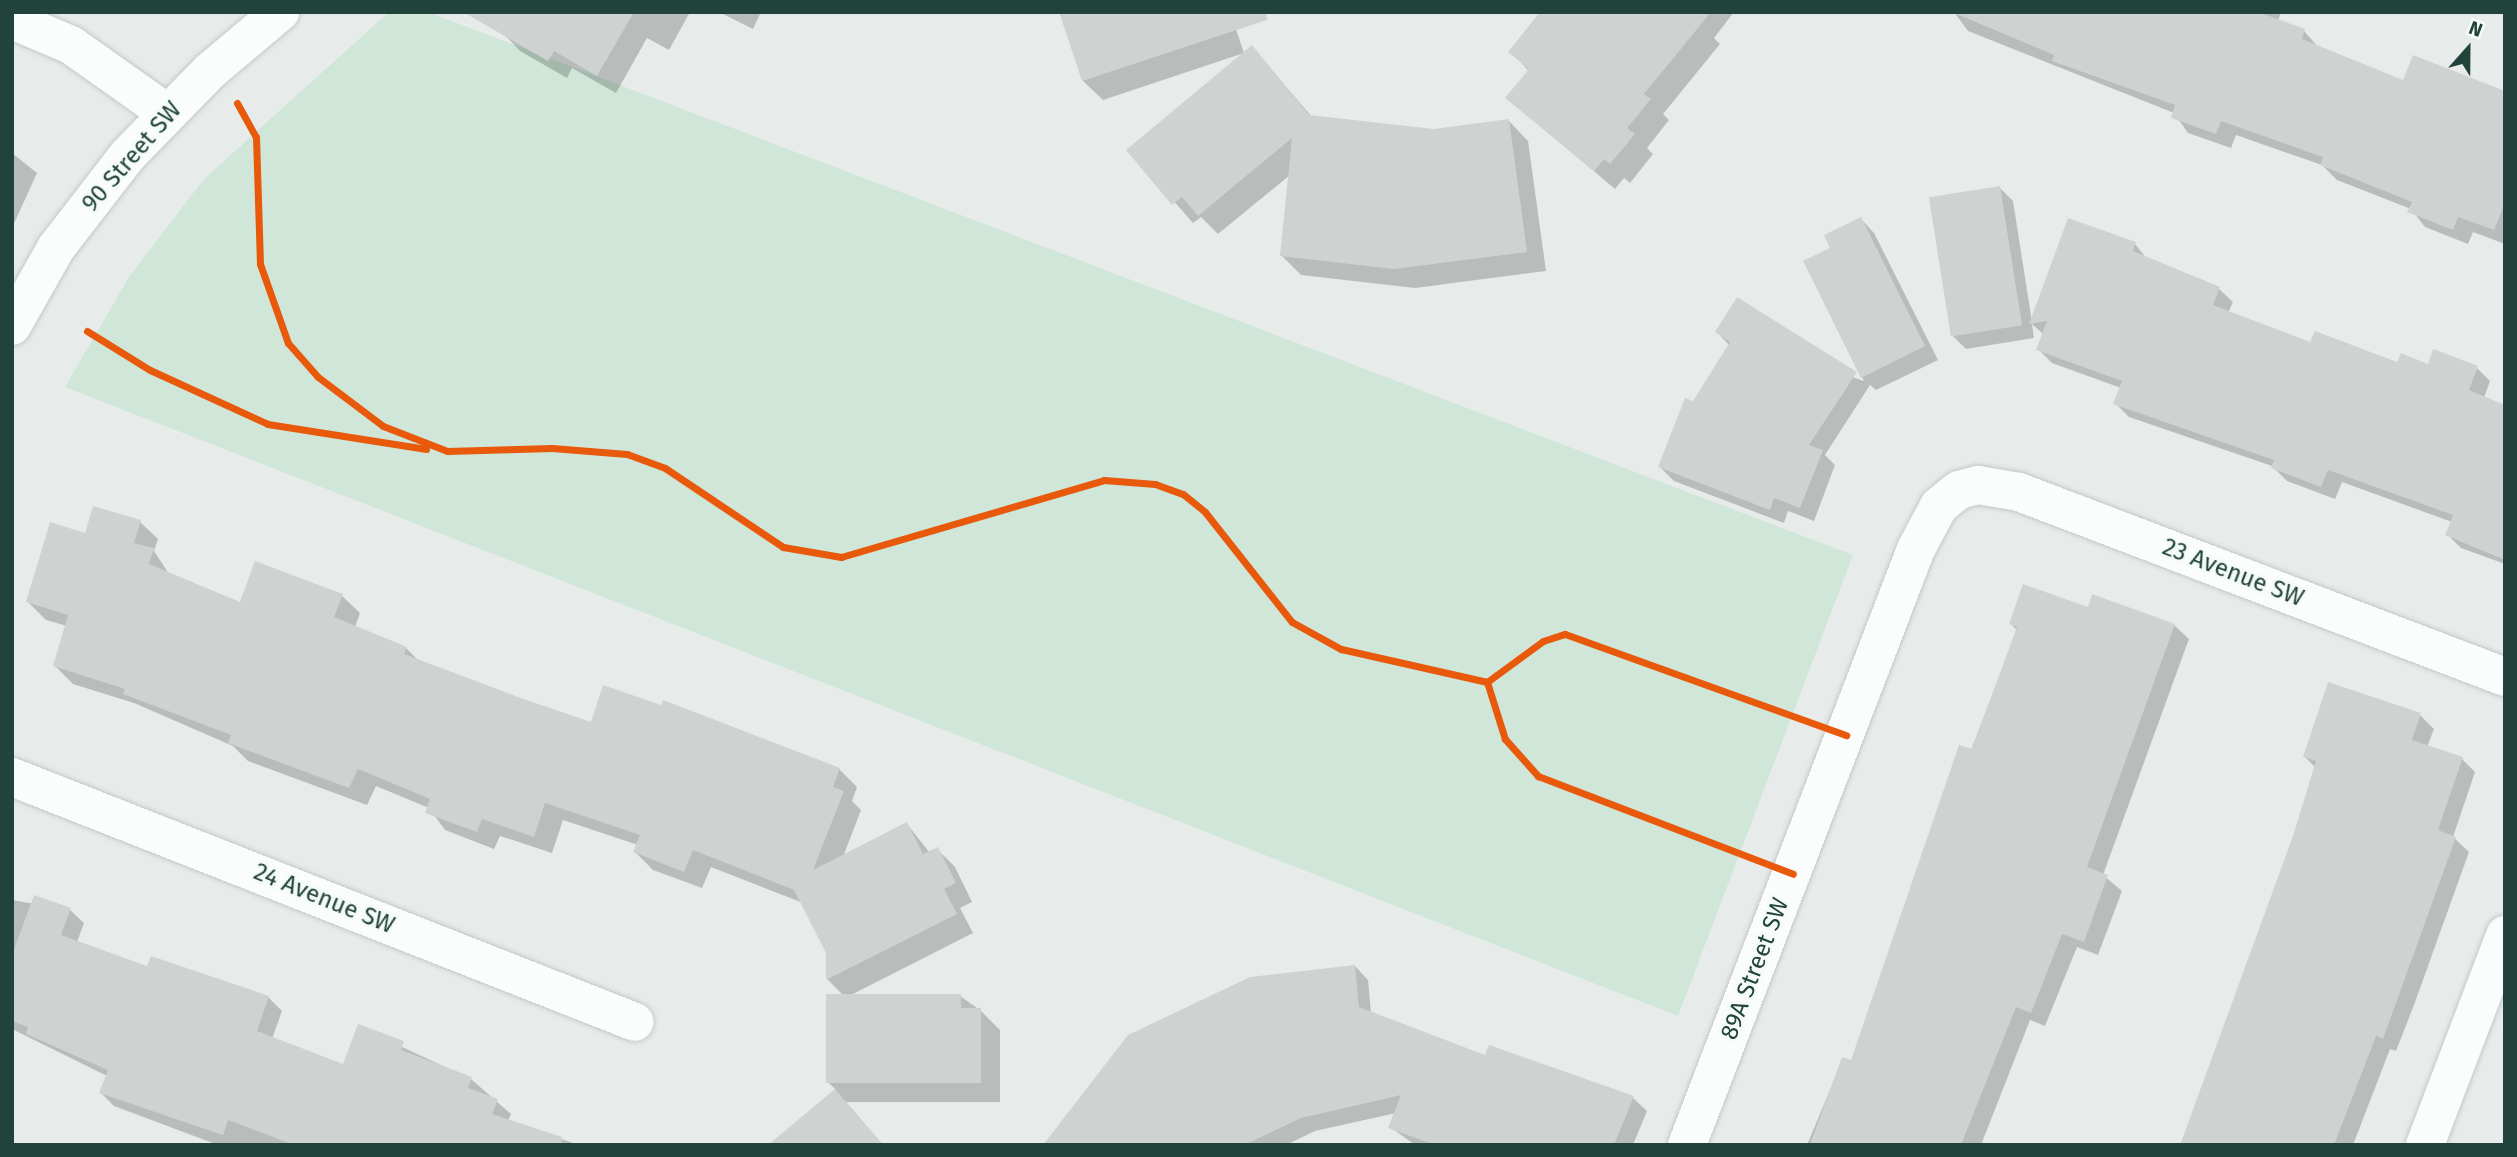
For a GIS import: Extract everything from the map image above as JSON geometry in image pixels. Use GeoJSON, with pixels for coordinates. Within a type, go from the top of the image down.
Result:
{"type":"FeatureCollection","features":[{"type":"Feature","properties":{"kind":"street","name":"90 Street SW"},"geometry":{"type":"LineString","coordinates":[[12,326],[56,248],[167,113],[280,12]]}},
{"type":"Feature","properties":{"kind":"street"},"geometry":{"type":"LineString","coordinates":[[12,20],[81,52],[167,113]]}},
{"type":"Feature","properties":{"kind":"street","name":"23 Avenue SW"},"geometry":{"type":"LineString","coordinates":[[1959,490],[1978,485],[2019,492],[2505,677]]}},
{"type":"Feature","properties":{"kind":"street","name":"89A Street SW"},"geometry":{"type":"LineString","coordinates":[[1687,1145],[1916,549],[1939,506],[1959,490]]}},
{"type":"Feature","properties":{"kind":"street","name":"24 Avenue SW"},"geometry":{"type":"LineString","coordinates":[[12,777],[635,1022]]}},
{"type":"Feature","properties":{"kind":"street"},"geometry":{"type":"LineString","coordinates":[[2425,1145],[2505,935]]}},
{"type":"Feature","properties":{"kind":"green space"},"geometry":{"type":"Polygon","coordinates":[[[389,12],[428,12],[1853,555],[1678,1016],[65,387],[129,277],[204,179],[389,12]]]}},
{"type":"Feature","properties":{"kind":"building"},"geometry":{"type":"Polygon","coordinates":[[[463,12],[634,12],[597,76],[554,51],[548,61],[463,12]]]}},
{"type":"Feature","properties":{"kind":"building"},"geometry":{"type":"Polygon","coordinates":[[[1059,12],[1266,12],[1267,20],[1082,81],[1059,12]]]}},
{"type":"Feature","properties":{"kind":"building"},"geometry":{"type":"Polygon","coordinates":[[[1540,12],[1711,12],[1644,94],[1651,99],[1627,128],[1635,134],[1610,164],[1604,159],[1594,171],[1505,98],[1529,69],[1508,52],[1540,12]]]}},
{"type":"Feature","properties":{"kind":"building"},"geometry":{"type":"Polygon","coordinates":[[[1952,12],[2258,12],[2305,29],[2302,39],[2403,80],[2413,55],[2505,91],[2505,203],[2494,230],[2458,217],[2453,230],[2407,212],[2412,202],[2320,165],[2323,157],[2221,121],[2216,134],[2171,118],[2175,105],[2052,61],[2054,55],[1952,12]]]}},
{"type":"Feature","properties":{"kind":"building"},"geometry":{"type":"Polygon","coordinates":[[[1252,45],[1309,115],[1434,129],[1509,119],[1527,252],[1394,269],[1280,256],[1292,138],[1198,216],[1182,197],[1172,205],[1126,150],[1252,45]]]}},
{"type":"Feature","properties":{"kind":"building"},"geometry":{"type":"Polygon","coordinates":[[[2000,186],[2022,325],[1951,337],[1929,197],[2000,186]]]}},
{"type":"Feature","properties":{"kind":"building"},"geometry":{"type":"Polygon","coordinates":[[[1861,217],[1925,346],[1861,378],[1803,261],[1830,248],[1824,235],[1861,217]]]}},
{"type":"Feature","properties":{"kind":"building"},"geometry":{"type":"Polygon","coordinates":[[[2068,218],[2136,242],[2133,251],[2220,287],[2213,305],[2310,342],[2315,331],[2397,362],[2401,353],[2428,364],[2433,349],[2478,366],[2469,390],[2505,405],[2505,560],[2445,535],[2453,515],[2328,470],[2321,487],[2271,468],[2274,460],[2113,404],[2122,381],[2036,350],[2047,321],[2029,324],[2068,218]]]}},
{"type":"Feature","properties":{"kind":"building"},"geometry":{"type":"Polygon","coordinates":[[[1737,297],[1857,372],[1809,445],[1823,450],[1800,508],[1774,498],[1770,510],[1658,467],[1685,398],[1693,401],[1730,342],[1715,332],[1737,297]]]}},
{"type":"Feature","properties":{"kind":"building"},"geometry":{"type":"Polygon","coordinates":[[[93,506],[141,520],[134,543],[154,548],[149,564],[240,602],[255,561],[343,594],[334,617],[407,647],[404,654],[515,696],[591,722],[603,685],[661,705],[663,700],[840,768],[833,787],[844,791],[813,870],[907,822],[923,854],[938,847],[956,883],[944,889],[957,914],[826,980],[826,953],[794,890],[693,850],[684,872],[633,852],[640,835],[545,803],[534,837],[482,819],[477,832],[425,813],[430,799],[358,769],[349,788],[228,743],[231,735],[123,694],[125,689],[53,666],[68,615],[26,602],[50,522],[85,533],[93,506]]]}},
{"type":"Feature","properties":{"kind":"building"},"geometry":{"type":"Polygon","coordinates":[[[2023,584],[2088,607],[2092,594],[2175,624],[2087,867],[2108,875],[2084,942],[2062,934],[2031,1013],[2016,1007],[1961,1145],[1810,1145],[1842,1057],[1851,1060],[1959,745],[1972,749],[2017,627],[2009,624],[2023,584]]]}},
{"type":"Feature","properties":{"kind":"building"},"geometry":{"type":"Polygon","coordinates":[[[2328,682],[2421,713],[2412,740],[2463,757],[2438,830],[2456,837],[2383,1039],[2376,1036],[2334,1145],[2180,1145],[2293,836],[2316,761],[2303,757],[2328,682]]]}},
{"type":"Feature","properties":{"kind":"building"},"geometry":{"type":"Polygon","coordinates":[[[34,895],[71,908],[61,935],[147,966],[151,956],[269,996],[257,1031],[343,1064],[358,1024],[404,1041],[401,1050],[472,1077],[468,1088],[498,1099],[492,1114],[562,1137],[561,1145],[294,1145],[228,1120],[223,1135],[99,1093],[108,1070],[26,1034],[28,1027],[12,1021],[12,955],[34,895]]]}},
{"type":"Feature","properties":{"kind":"building"},"geometry":{"type":"Polygon","coordinates":[[[1355,965],[1359,1007],[1485,1055],[1489,1045],[1634,1096],[1614,1145],[1435,1145],[1388,1128],[1401,1095],[1301,1118],[1244,1145],[1043,1145],[1128,1035],[1250,977],[1355,965]]]}},
{"type":"Feature","properties":{"kind":"building"},"geometry":{"type":"Polygon","coordinates":[[[826,994],[961,994],[961,1008],[981,1008],[981,1083],[826,1083],[826,994]]]}},
{"type":"Feature","properties":{"kind":"building"},"geometry":{"type":"Polygon","coordinates":[[[835,1089],[883,1145],[768,1145],[835,1089]]]}},
{"type":"Feature","properties":{"kind":"cycle path"},"geometry":{"type":"LineString","coordinates":[[237,103],[256,137],[260,264],[288,343],[318,377],[383,426],[447,451],[552,448],[627,454],[665,468],[783,547],[841,557],[1104,480],[1155,484],[1183,494],[1205,512],[1292,622],[1341,649],[1487,682],[1543,641],[1565,634],[1846,735]]}},
{"type":"Feature","properties":{"kind":"cycle path"},"geometry":{"type":"LineString","coordinates":[[87,331],[150,370],[268,424],[426,449]]}},
{"type":"Feature","properties":{"kind":"cycle path"},"geometry":{"type":"LineString","coordinates":[[1487,682],[1505,739],[1538,776],[1793,874]]}}]}
